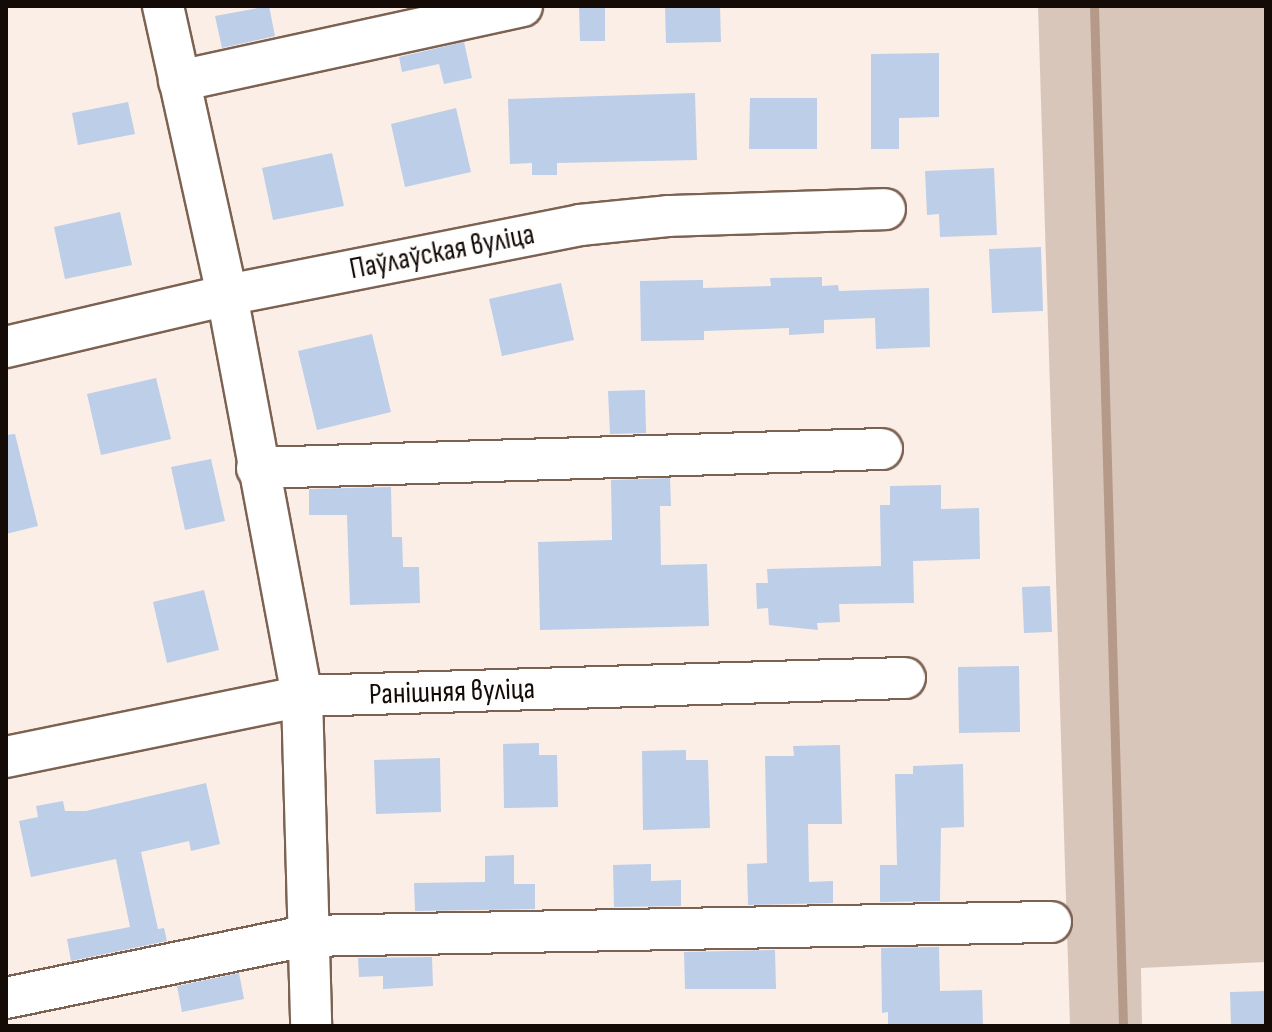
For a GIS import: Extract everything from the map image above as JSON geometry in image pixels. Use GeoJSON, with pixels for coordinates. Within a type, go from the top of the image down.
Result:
{"type":"FeatureCollection","features":[{"type":"Feature","properties":{"kind":"street"},"geometry":{"type":"LineString","coordinates":[[163,6],[227,295],[302,696],[306,936],[311,1026]]}},
{"type":"Feature","properties":{"kind":"street"},"geometry":{"type":"LineString","coordinates":[[179,81],[522,6]]}},
{"type":"Feature","properties":{"kind":"street","name":"Паўлаўская вуліца"},"geometry":{"type":"LineString","coordinates":[[6,347],[227,295],[580,225],[668,216],[885,209]]}},
{"type":"Feature","properties":{"kind":"street"},"geometry":{"type":"LineString","coordinates":[[257,468],[882,449]]}},
{"type":"Feature","properties":{"kind":"street","name":"Ранішняя вуліца"},"geometry":{"type":"LineString","coordinates":[[6,757],[302,696],[905,678]]}},
{"type":"Feature","properties":{"kind":"street"},"geometry":{"type":"LineString","coordinates":[[6,998],[306,936],[1051,922]]}},
{"type":"Feature","properties":{"kind":"shaded area"},"geometry":{"type":"Polygon","coordinates":[[[1038,6],[1266,6],[1266,962],[1141,968],[1142,1026],[1070,1026],[1038,6]]]}},
{"type":"Feature","properties":{"kind":"building"},"geometry":{"type":"Polygon","coordinates":[[[269,6],[275,36],[222,48],[215,16],[269,6]]]}},
{"type":"Feature","properties":{"kind":"building"},"geometry":{"type":"Polygon","coordinates":[[[579,6],[605,6],[605,41],[580,41],[579,6]]]}},
{"type":"Feature","properties":{"kind":"building"},"geometry":{"type":"Polygon","coordinates":[[[665,6],[720,6],[721,42],[666,43],[665,6]]]}},
{"type":"Feature","properties":{"kind":"building"},"geometry":{"type":"Polygon","coordinates":[[[464,42],[472,78],[444,84],[439,64],[402,72],[399,57],[464,42]]]}},
{"type":"Feature","properties":{"kind":"building"},"geometry":{"type":"Polygon","coordinates":[[[939,53],[939,117],[899,118],[899,149],[871,149],[871,54],[939,53]]]}},
{"type":"Feature","properties":{"kind":"building"},"geometry":{"type":"Polygon","coordinates":[[[695,93],[697,160],[557,163],[557,175],[532,175],[532,163],[510,164],[508,99],[695,93]]]}},
{"type":"Feature","properties":{"kind":"building"},"geometry":{"type":"Polygon","coordinates":[[[750,98],[817,98],[817,149],[749,149],[750,98]]]}},
{"type":"Feature","properties":{"kind":"building"},"geometry":{"type":"Polygon","coordinates":[[[128,102],[135,134],[78,145],[72,113],[128,102]]]}},
{"type":"Feature","properties":{"kind":"building"},"geometry":{"type":"Polygon","coordinates":[[[456,108],[471,172],[405,187],[391,124],[456,108]]]}},
{"type":"Feature","properties":{"kind":"building"},"geometry":{"type":"Polygon","coordinates":[[[332,153],[344,206],[273,220],[262,168],[332,153]]]}},
{"type":"Feature","properties":{"kind":"building"},"geometry":{"type":"Polygon","coordinates":[[[994,168],[997,235],[940,237],[939,214],[927,215],[925,171],[994,168]]]}},
{"type":"Feature","properties":{"kind":"building"},"geometry":{"type":"Polygon","coordinates":[[[120,212],[132,265],[65,279],[54,227],[120,212]]]}},
{"type":"Feature","properties":{"kind":"building"},"geometry":{"type":"Polygon","coordinates":[[[1041,247],[1043,311],[992,313],[989,249],[1041,247]]]}},
{"type":"Feature","properties":{"kind":"building"},"geometry":{"type":"Polygon","coordinates":[[[822,277],[822,286],[838,285],[839,291],[929,288],[930,347],[876,349],[875,318],[824,320],[824,333],[789,335],[789,328],[704,331],[704,340],[641,341],[640,281],[703,280],[703,288],[771,286],[770,278],[822,277]]]}},
{"type":"Feature","properties":{"kind":"building"},"geometry":{"type":"Polygon","coordinates":[[[561,283],[574,340],[502,356],[489,299],[561,283]]]}},
{"type":"Feature","properties":{"kind":"building"},"geometry":{"type":"Polygon","coordinates":[[[372,334],[391,412],[317,430],[298,351],[372,334]]]}},
{"type":"Feature","properties":{"kind":"building"},"geometry":{"type":"Polygon","coordinates":[[[156,378],[171,439],[101,455],[87,394],[156,378]]]}},
{"type":"Feature","properties":{"kind":"building"},"geometry":{"type":"Polygon","coordinates":[[[645,390],[646,433],[610,434],[608,391],[645,390]]]}},
{"type":"Feature","properties":{"kind":"building"},"geometry":{"type":"Polygon","coordinates":[[[15,434],[38,526],[6,534],[6,435],[15,434]]]}},
{"type":"Feature","properties":{"kind":"building"},"geometry":{"type":"Polygon","coordinates":[[[211,459],[225,521],[185,530],[171,467],[211,459]]]}},
{"type":"Feature","properties":{"kind":"building"},"geometry":{"type":"Polygon","coordinates":[[[670,478],[671,506],[660,506],[661,565],[707,564],[709,626],[540,630],[538,542],[612,540],[611,480],[670,478]]]}},
{"type":"Feature","properties":{"kind":"building"},"geometry":{"type":"Polygon","coordinates":[[[941,485],[941,509],[979,508],[980,559],[913,561],[914,603],[839,604],[840,622],[817,623],[818,630],[769,625],[768,608],[757,609],[756,583],[768,583],[767,569],[881,566],[880,505],[890,505],[890,486],[941,485]]]}},
{"type":"Feature","properties":{"kind":"building"},"geometry":{"type":"Polygon","coordinates":[[[391,487],[392,537],[402,537],[403,567],[419,567],[420,603],[350,605],[347,515],[309,515],[309,489],[391,487]]]}},
{"type":"Feature","properties":{"kind":"building"},"geometry":{"type":"Polygon","coordinates":[[[1050,586],[1052,632],[1024,633],[1022,587],[1050,586]]]}},
{"type":"Feature","properties":{"kind":"building"},"geometry":{"type":"Polygon","coordinates":[[[204,590],[219,650],[167,663],[153,602],[204,590]]]}},
{"type":"Feature","properties":{"kind":"building"},"geometry":{"type":"Polygon","coordinates":[[[1019,666],[1020,732],[959,733],[958,667],[1019,666]]]}},
{"type":"Feature","properties":{"kind":"building"},"geometry":{"type":"Polygon","coordinates":[[[539,743],[539,755],[557,755],[558,807],[504,808],[503,744],[539,743]]]}},
{"type":"Feature","properties":{"kind":"building"},"geometry":{"type":"Polygon","coordinates":[[[840,745],[842,824],[808,824],[809,882],[833,881],[833,903],[748,905],[747,864],[767,863],[765,756],[794,756],[793,746],[840,745]]]}},
{"type":"Feature","properties":{"kind":"building"},"geometry":{"type":"Polygon","coordinates":[[[686,750],[686,760],[708,760],[710,828],[643,830],[642,751],[686,750]]]}},
{"type":"Feature","properties":{"kind":"building"},"geometry":{"type":"Polygon","coordinates":[[[440,758],[441,812],[376,814],[374,760],[440,758]]]}},
{"type":"Feature","properties":{"kind":"building"},"geometry":{"type":"Polygon","coordinates":[[[963,764],[964,827],[941,828],[940,901],[880,902],[880,865],[897,865],[895,774],[913,774],[913,766],[963,764]]]}},
{"type":"Feature","properties":{"kind":"building"},"geometry":{"type":"Polygon","coordinates":[[[206,783],[220,844],[191,851],[189,841],[141,852],[158,929],[164,928],[167,941],[71,961],[67,939],[130,927],[116,859],[31,877],[19,821],[38,817],[36,806],[63,801],[65,811],[86,811],[206,783]]]}},
{"type":"Feature","properties":{"kind":"building"},"geometry":{"type":"Polygon","coordinates":[[[514,855],[514,884],[535,884],[535,909],[415,911],[414,883],[485,882],[485,856],[514,855]]]}},
{"type":"Feature","properties":{"kind":"building"},"geometry":{"type":"Polygon","coordinates":[[[651,864],[651,881],[681,880],[681,906],[614,907],[613,865],[651,864]]]}},
{"type":"Feature","properties":{"kind":"building"},"geometry":{"type":"Polygon","coordinates":[[[939,947],[940,991],[982,990],[983,1026],[888,1026],[888,1012],[882,1013],[881,948],[939,947]]]}},
{"type":"Feature","properties":{"kind":"building"},"geometry":{"type":"Polygon","coordinates":[[[775,950],[776,989],[685,989],[684,952],[775,950]]]}},
{"type":"Feature","properties":{"kind":"building"},"geometry":{"type":"Polygon","coordinates":[[[432,957],[433,986],[383,989],[383,976],[359,977],[358,958],[432,957]]]}},
{"type":"Feature","properties":{"kind":"building"},"geometry":{"type":"Polygon","coordinates":[[[239,973],[244,999],[182,1012],[177,986],[239,973]]]}},
{"type":"Feature","properties":{"kind":"building"},"geometry":{"type":"Polygon","coordinates":[[[1266,991],[1266,1026],[1231,1026],[1230,992],[1266,991]]]}},
{"type":"Feature","properties":{"kind":"waterway"},"geometry":{"type":"LineString","coordinates":[[1094,6],[1123,1026]]}}]}
